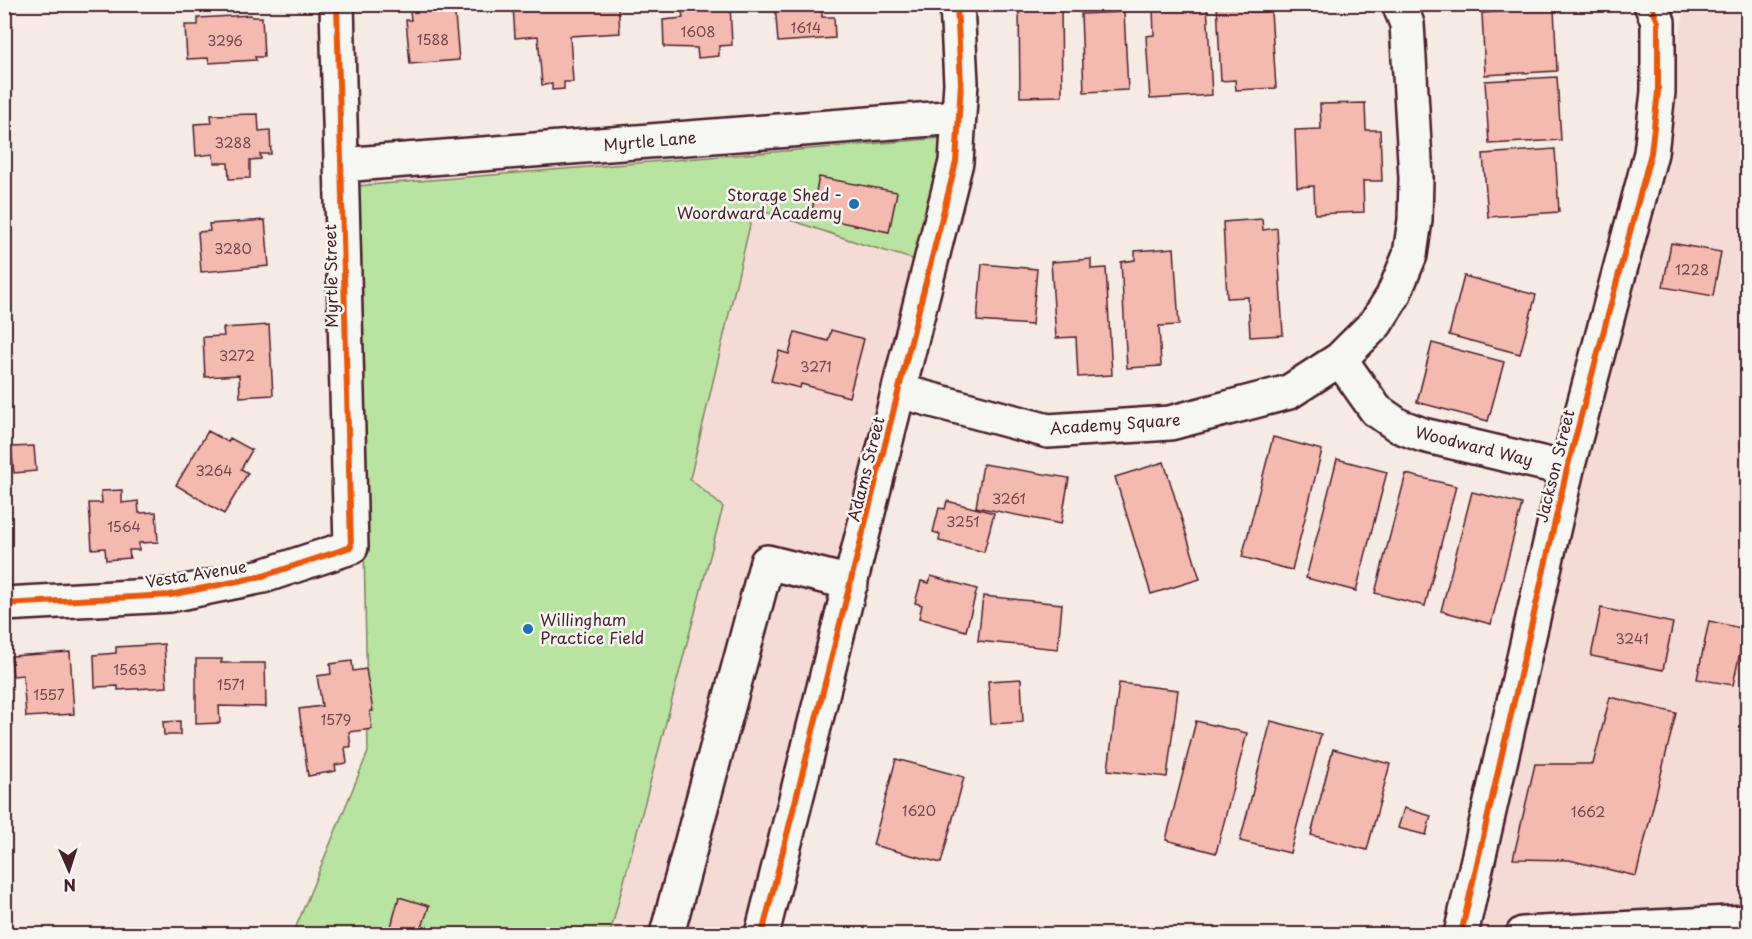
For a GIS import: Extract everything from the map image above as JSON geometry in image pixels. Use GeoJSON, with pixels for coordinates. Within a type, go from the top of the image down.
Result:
{"type":"FeatureCollection","features":[{"type":"Feature","properties":{"kind":"street","name":"Myrtle Street"},"geometry":{"type":"LineString","coordinates":[[337,4],[351,547]]}},
{"type":"Feature","properties":{"kind":"street","name":"Adams Street"},"geometry":{"type":"LineString","coordinates":[[762,934],[956,162],[961,83],[957,4]]}},
{"type":"Feature","properties":{"kind":"street","name":"Academy Square"},"geometry":{"type":"LineString","coordinates":[[899,391],[1048,431],[1170,423],[1288,392],[1340,359],[1376,323],[1393,296],[1410,255],[1415,220],[1416,178],[1407,24],[1400,4]]}},
{"type":"Feature","properties":{"kind":"street","name":"Jackson Street"},"geometry":{"type":"LineString","coordinates":[[1461,934],[1567,469],[1651,153],[1658,92],[1658,22],[1652,4]]}},
{"type":"Feature","properties":{"kind":"street","name":"Myrtle Lane"},"geometry":{"type":"LineString","coordinates":[[341,165],[958,117]]}},
{"type":"Feature","properties":{"kind":"street","name":"Woodward Way"},"geometry":{"type":"LineString","coordinates":[[1340,359],[1376,410],[1399,426],[1423,435],[1567,469]]}},
{"type":"Feature","properties":{"kind":"street","name":"Vesta Avenue"},"geometry":{"type":"LineString","coordinates":[[4,604],[170,595],[262,576],[351,547]]}},
{"type":"Feature","properties":{"kind":"street"},"geometry":{"type":"LineString","coordinates":[[667,934],[767,562],[851,583]]}},
{"type":"Feature","properties":{"kind":"street"},"geometry":{"type":"LineString","coordinates":[[1524,934],[1748,922]]}},
{"type":"Feature","properties":{"kind":"shaded area"},"geometry":{"type":"Polygon","coordinates":[[[1686,5],[1747,5],[1747,934],[1469,934],[1686,5]]]}},
{"type":"Feature","properties":{"kind":"shaded area","name":"Willingham Practice Field"},"geometry":{"type":"Polygon","coordinates":[[[961,114],[767,934],[293,934],[368,752],[357,167],[961,114]]]}},
{"type":"Feature","properties":{"kind":"green space","name":"Willingham Practice Field"},"geometry":{"type":"Polygon","coordinates":[[[955,137],[926,263],[754,208],[690,479],[723,507],[610,934],[293,934],[368,752],[357,186],[955,137]]]}},
{"type":"Feature","properties":{"kind":"building"},"geometry":{"type":"Polygon","coordinates":[[[404,4],[454,4],[459,60],[410,64],[406,20],[411,20],[409,5],[404,4]]]}},
{"type":"Feature","properties":{"kind":"building"},"geometry":{"type":"Polygon","coordinates":[[[513,4],[618,4],[620,33],[570,36],[573,82],[564,82],[564,89],[552,90],[552,84],[542,85],[538,36],[515,38],[513,4]]]}},
{"type":"Feature","properties":{"kind":"building"},"geometry":{"type":"Polygon","coordinates":[[[730,4],[732,45],[719,46],[719,56],[698,58],[697,48],[664,47],[663,20],[683,18],[681,6],[730,4]]]}},
{"type":"Feature","properties":{"kind":"building"},"geometry":{"type":"Polygon","coordinates":[[[775,4],[822,4],[822,17],[834,17],[835,38],[778,42],[775,4]]]}},
{"type":"Feature","properties":{"kind":"building"},"geometry":{"type":"Polygon","coordinates":[[[1019,4],[1061,4],[1062,96],[1020,97],[1019,4]]]}},
{"type":"Feature","properties":{"kind":"building"},"geometry":{"type":"Polygon","coordinates":[[[1170,4],[1207,4],[1212,95],[1150,99],[1146,36],[1154,35],[1153,9],[1171,8],[1170,4]]]}},
{"type":"Feature","properties":{"kind":"building"},"geometry":{"type":"Polygon","coordinates":[[[1217,4],[1251,4],[1251,12],[1271,11],[1276,88],[1236,90],[1235,80],[1221,81],[1217,4]]]}},
{"type":"Feature","properties":{"kind":"building"},"geometry":{"type":"Polygon","coordinates":[[[1554,8],[1557,71],[1485,75],[1482,13],[1554,8]]]}},
{"type":"Feature","properties":{"kind":"building"},"geometry":{"type":"Polygon","coordinates":[[[1124,12],[1128,90],[1084,92],[1081,14],[1124,12]]]}},
{"type":"Feature","properties":{"kind":"building"},"geometry":{"type":"Polygon","coordinates":[[[251,15],[262,17],[264,57],[255,57],[256,60],[209,63],[208,58],[187,59],[185,25],[198,25],[198,18],[251,15]]]}},
{"type":"Feature","properties":{"kind":"building"},"geometry":{"type":"Polygon","coordinates":[[[1557,77],[1561,140],[1489,144],[1485,81],[1557,77]]]}},
{"type":"Feature","properties":{"kind":"building"},"geometry":{"type":"Polygon","coordinates":[[[1365,103],[1366,130],[1380,130],[1382,181],[1363,181],[1364,212],[1315,214],[1314,186],[1297,187],[1295,130],[1321,129],[1320,104],[1365,103]]]}},
{"type":"Feature","properties":{"kind":"building"},"geometry":{"type":"Polygon","coordinates":[[[258,114],[259,131],[270,130],[271,154],[260,154],[261,159],[250,160],[250,178],[229,179],[228,163],[214,163],[213,154],[196,156],[194,124],[212,123],[211,115],[258,114]]]}},
{"type":"Feature","properties":{"kind":"building"},"geometry":{"type":"Polygon","coordinates":[[[1555,149],[1559,212],[1488,217],[1483,154],[1555,149]]]}},
{"type":"Feature","properties":{"kind":"building","name":"Storage Shed - Woordward Academy"},"geometry":{"type":"Polygon","coordinates":[[[819,177],[897,192],[889,232],[811,216],[819,177]]]}},
{"type":"Feature","properties":{"kind":"building"},"geometry":{"type":"Polygon","coordinates":[[[1262,219],[1263,230],[1277,228],[1283,335],[1250,337],[1248,297],[1227,298],[1223,222],[1262,219]]]}},
{"type":"Feature","properties":{"kind":"building"},"geometry":{"type":"Polygon","coordinates":[[[265,220],[269,266],[201,272],[198,232],[210,231],[209,224],[265,220]]]}},
{"type":"Feature","properties":{"kind":"building"},"geometry":{"type":"Polygon","coordinates":[[[1671,243],[1721,252],[1713,296],[1663,287],[1671,243]]]}},
{"type":"Feature","properties":{"kind":"building"},"geometry":{"type":"Polygon","coordinates":[[[1174,248],[1179,325],[1159,326],[1161,366],[1127,368],[1121,262],[1135,260],[1135,251],[1174,248]]]}},
{"type":"Feature","properties":{"kind":"building"},"geometry":{"type":"Polygon","coordinates":[[[1091,259],[1091,269],[1106,268],[1112,375],[1078,377],[1076,337],[1056,338],[1051,262],[1091,259]]]}},
{"type":"Feature","properties":{"kind":"building"},"geometry":{"type":"Polygon","coordinates":[[[982,264],[1037,269],[1032,325],[977,321],[982,264]]]}},
{"type":"Feature","properties":{"kind":"building"},"geometry":{"type":"Polygon","coordinates":[[[1464,276],[1536,295],[1520,354],[1449,335],[1464,276]]]}},
{"type":"Feature","properties":{"kind":"building"},"geometry":{"type":"Polygon","coordinates":[[[269,325],[273,395],[240,397],[239,375],[205,377],[203,337],[224,336],[223,328],[269,325]]]}},
{"type":"Feature","properties":{"kind":"building"},"geometry":{"type":"Polygon","coordinates":[[[831,330],[864,339],[849,397],[801,384],[800,388],[771,381],[779,351],[789,354],[795,332],[828,341],[831,330]]]}},
{"type":"Feature","properties":{"kind":"building"},"geometry":{"type":"Polygon","coordinates":[[[4,338],[7,338],[10,378],[4,378],[4,338]]]}},
{"type":"Feature","properties":{"kind":"building"},"geometry":{"type":"Polygon","coordinates":[[[1432,343],[1504,362],[1488,421],[1417,402],[1432,343]]]}},
{"type":"Feature","properties":{"kind":"building"},"geometry":{"type":"Polygon","coordinates":[[[208,431],[228,442],[230,438],[252,450],[241,469],[248,473],[224,514],[176,485],[208,431]]]}},
{"type":"Feature","properties":{"kind":"building"},"geometry":{"type":"Polygon","coordinates":[[[1273,437],[1322,450],[1292,570],[1242,557],[1273,437]]]}},
{"type":"Feature","properties":{"kind":"building"},"geometry":{"type":"Polygon","coordinates":[[[34,446],[36,471],[14,473],[11,447],[34,446]]]}},
{"type":"Feature","properties":{"kind":"building"},"geometry":{"type":"Polygon","coordinates":[[[1337,459],[1387,472],[1356,591],[1306,578],[1337,459]]]}},
{"type":"Feature","properties":{"kind":"building"},"geometry":{"type":"Polygon","coordinates":[[[1164,462],[1200,579],[1151,594],[1115,477],[1164,462]]]}},
{"type":"Feature","properties":{"kind":"building"},"geometry":{"type":"Polygon","coordinates":[[[983,464],[1069,478],[1061,524],[976,507],[983,464]]]}},
{"type":"Feature","properties":{"kind":"building"},"geometry":{"type":"Polygon","coordinates":[[[1406,474],[1456,486],[1425,606],[1375,593],[1406,474]]]}},
{"type":"Feature","properties":{"kind":"building"},"geometry":{"type":"Polygon","coordinates":[[[122,490],[122,503],[138,501],[139,513],[156,512],[158,542],[139,543],[139,550],[129,550],[130,558],[106,560],[105,548],[92,549],[89,503],[102,503],[101,491],[122,490]]]}},
{"type":"Feature","properties":{"kind":"building"},"geometry":{"type":"Polygon","coordinates":[[[1472,492],[1522,504],[1491,624],[1441,611],[1472,492]]]}},
{"type":"Feature","properties":{"kind":"building"},"geometry":{"type":"Polygon","coordinates":[[[947,501],[994,513],[984,552],[939,541],[940,534],[933,532],[939,508],[945,509],[947,501]]]}},
{"type":"Feature","properties":{"kind":"building"},"geometry":{"type":"Polygon","coordinates":[[[931,576],[977,589],[966,631],[919,618],[922,605],[915,603],[921,581],[929,583],[931,576]]]}},
{"type":"Feature","properties":{"kind":"building"},"geometry":{"type":"Polygon","coordinates":[[[983,596],[1062,604],[1058,649],[978,641],[983,596]]]}},
{"type":"Feature","properties":{"kind":"building"},"geometry":{"type":"Polygon","coordinates":[[[1601,608],[1673,623],[1663,670],[1591,656],[1601,608]]]}},
{"type":"Feature","properties":{"kind":"building"},"geometry":{"type":"Polygon","coordinates":[[[1709,621],[1745,629],[1733,685],[1697,679],[1709,621]]]}},
{"type":"Feature","properties":{"kind":"building"},"geometry":{"type":"Polygon","coordinates":[[[164,644],[167,687],[118,690],[118,686],[95,687],[94,655],[116,653],[116,647],[164,644]]]}},
{"type":"Feature","properties":{"kind":"building"},"geometry":{"type":"Polygon","coordinates":[[[70,652],[74,714],[26,717],[23,675],[13,676],[11,656],[70,652]]]}},
{"type":"Feature","properties":{"kind":"building"},"geometry":{"type":"Polygon","coordinates":[[[196,659],[222,659],[221,663],[265,663],[266,707],[219,706],[220,723],[196,724],[196,659]]]}},
{"type":"Feature","properties":{"kind":"building"},"geometry":{"type":"Polygon","coordinates":[[[352,661],[353,671],[366,669],[373,711],[370,711],[372,729],[349,732],[351,747],[345,747],[347,763],[335,765],[336,771],[308,776],[299,709],[322,706],[317,676],[331,674],[330,664],[352,661]]]}},
{"type":"Feature","properties":{"kind":"building"},"geometry":{"type":"Polygon","coordinates":[[[1021,679],[1023,722],[991,724],[988,681],[1021,679]]]}},
{"type":"Feature","properties":{"kind":"building"},"geometry":{"type":"Polygon","coordinates":[[[1119,683],[1178,690],[1167,777],[1108,770],[1119,683]]]}},
{"type":"Feature","properties":{"kind":"building"},"geometry":{"type":"Polygon","coordinates":[[[1610,697],[1676,713],[1636,876],[1569,860],[1513,859],[1535,764],[1593,764],[1610,697]]]}},
{"type":"Feature","properties":{"kind":"building"},"geometry":{"type":"Polygon","coordinates":[[[180,721],[180,735],[164,735],[163,722],[180,721]]]}},
{"type":"Feature","properties":{"kind":"building"},"geometry":{"type":"Polygon","coordinates":[[[1196,721],[1247,733],[1216,853],[1166,840],[1196,721]]]}},
{"type":"Feature","properties":{"kind":"building"},"geometry":{"type":"Polygon","coordinates":[[[1271,721],[1321,734],[1290,853],[1240,841],[1271,721]]]}},
{"type":"Feature","properties":{"kind":"building"},"geometry":{"type":"Polygon","coordinates":[[[1333,749],[1390,764],[1367,850],[1311,835],[1333,749]]]}},
{"type":"Feature","properties":{"kind":"building"},"geometry":{"type":"Polygon","coordinates":[[[896,759],[964,777],[941,863],[873,845],[896,759]]]}},
{"type":"Feature","properties":{"kind":"building"},"geometry":{"type":"Polygon","coordinates":[[[1404,808],[1431,816],[1426,835],[1398,828],[1404,808]]]}},
{"type":"Feature","properties":{"kind":"building"},"geometry":{"type":"Polygon","coordinates":[[[399,897],[429,906],[420,934],[389,934],[399,897]]]}},
{"type":"Feature","properties":{"kind":"cycle path"},"geometry":{"type":"LineString","coordinates":[[4,604],[170,595],[263,576],[351,547],[337,4]]}},
{"type":"Feature","properties":{"kind":"cycle path"},"geometry":{"type":"LineString","coordinates":[[762,934],[956,162],[961,83],[957,4]]}},
{"type":"Feature","properties":{"kind":"cycle path"},"geometry":{"type":"LineString","coordinates":[[1461,934],[1567,469],[1651,153],[1658,92],[1658,22],[1651,4]]}},
{"type":"Feature","properties":{"kind":"place","name":"Storage Shed - Woordward Academy"},"geometry":{"type":"Point","coordinates":[854,204]}},
{"type":"Feature","properties":{"kind":"place","name":"Willingham Practice Field"},"geometry":{"type":"Point","coordinates":[528,629]}}]}
